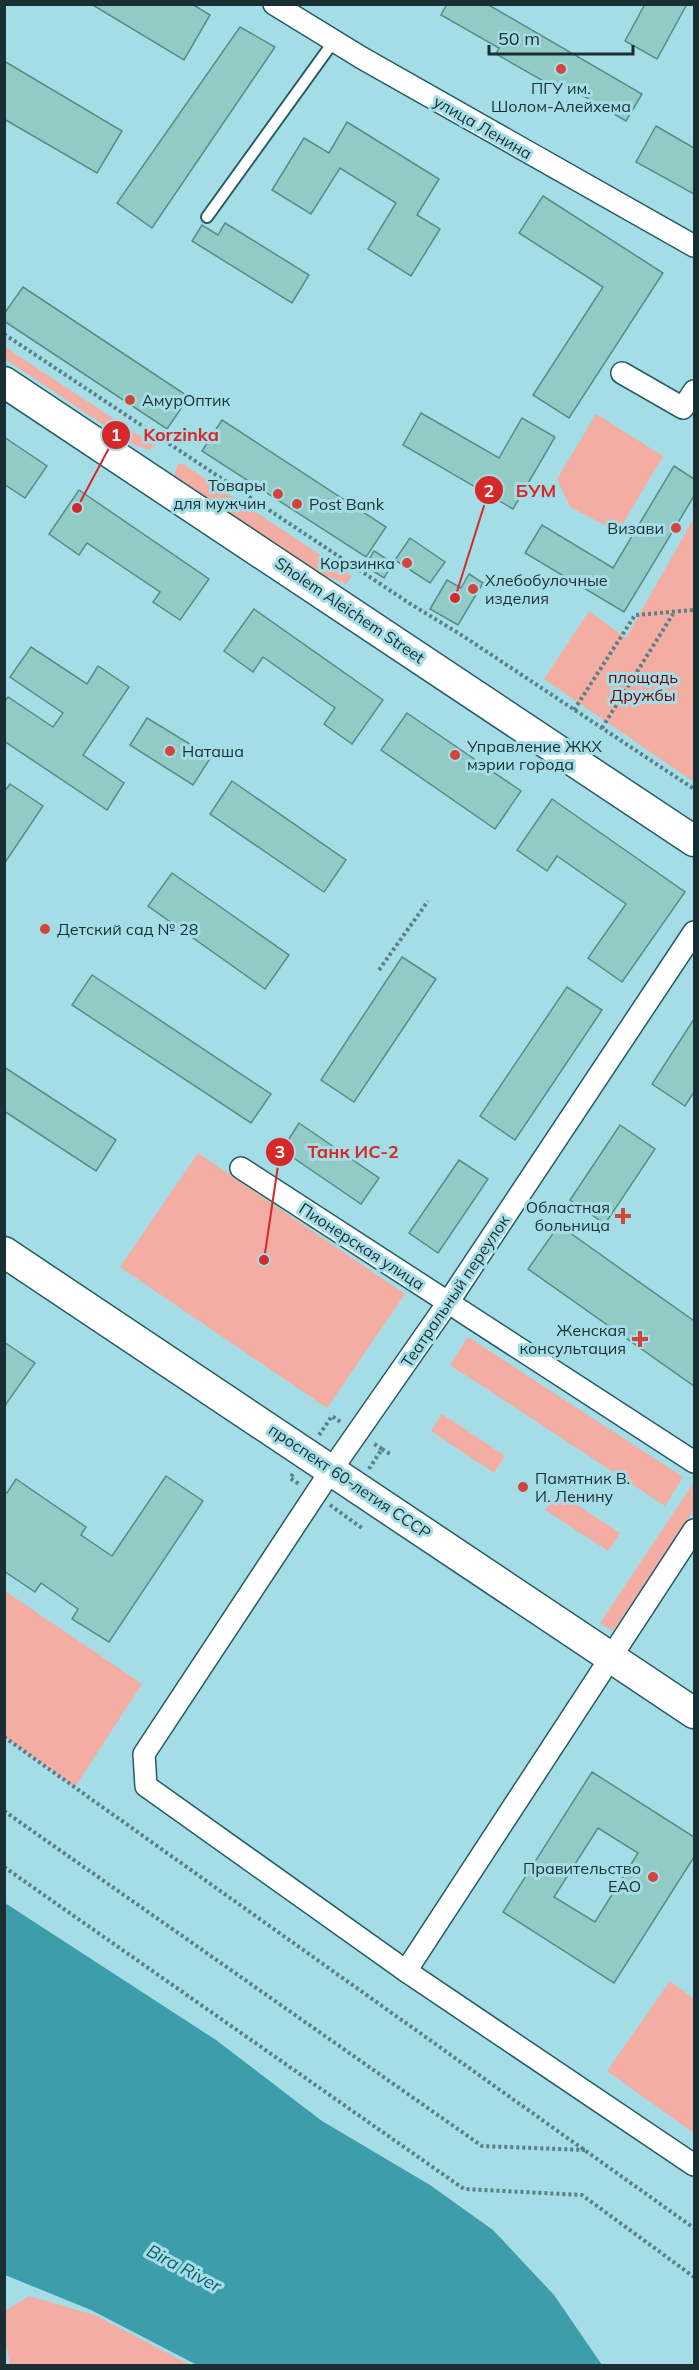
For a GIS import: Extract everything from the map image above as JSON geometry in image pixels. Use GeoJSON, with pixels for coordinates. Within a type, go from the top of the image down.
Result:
{"type":"FeatureCollection","features":[{"type":"Feature","properties":{"kind":"main road","name":"Sholem Aleichem Street"},"geometry":{"type":"LineString","coordinates":[[4,382],[694,841]]}},
{"type":"Feature","properties":{"kind":"main road","name":"проспект 60-летия СССР"},"geometry":{"type":"LineString","coordinates":[[4,1252],[694,1713]]}},
{"type":"Feature","properties":{"kind":"street","name":"улица Ленина"},"geometry":{"type":"LineString","coordinates":[[274,4],[334,41],[694,246]]}},
{"type":"Feature","properties":{"kind":"street"},"geometry":{"type":"LineString","coordinates":[[622,373],[683,408],[694,391]]}},
{"type":"Feature","properties":{"kind":"street","name":"Театральный переулок"},"geometry":{"type":"LineString","coordinates":[[405,1971],[146,1786],[144,1754],[332,1469],[449,1301],[694,932]]}},
{"type":"Feature","properties":{"kind":"street","name":"Пионерская улица"},"geometry":{"type":"LineString","coordinates":[[241,1168],[694,1462]]}},
{"type":"Feature","properties":{"kind":"street"},"geometry":{"type":"LineString","coordinates":[[694,1530],[405,1971],[694,2165]]}},
{"type":"Feature","properties":{"kind":"lane"},"geometry":{"type":"LineString","coordinates":[[207,217],[334,41]]}},
{"type":"Feature","properties":{"kind":"path"},"geometry":{"type":"LineString","coordinates":[[4,334],[694,789]]}},
{"type":"Feature","properties":{"kind":"path"},"geometry":{"type":"LineString","coordinates":[[574,710],[634,615],[694,610]]}},
{"type":"Feature","properties":{"kind":"path"},"geometry":{"type":"LineString","coordinates":[[602,728],[674,613]]}},
{"type":"Feature","properties":{"kind":"path"},"geometry":{"type":"LineString","coordinates":[[379,970],[428,901]]}},
{"type":"Feature","properties":{"kind":"path"},"geometry":{"type":"LineString","coordinates":[[382,1449],[390,1454]]}},
{"type":"Feature","properties":{"kind":"path"},"geometry":{"type":"LineString","coordinates":[[340,1512],[362,1528]]}},
{"type":"Feature","properties":{"kind":"path"},"geometry":{"type":"LineString","coordinates":[[4,1737],[694,2228]]}},
{"type":"Feature","properties":{"kind":"path"},"geometry":{"type":"LineString","coordinates":[[4,1811],[482,2146],[585,2150]]}},
{"type":"Feature","properties":{"kind":"path"},"geometry":{"type":"LineString","coordinates":[[4,1867],[464,2189],[582,2195],[694,2277]]}},
{"type":"Feature","properties":{"kind":"green space"},"geometry":{"type":"Polygon","coordinates":[[[4,347],[155,446],[149,450],[132,444],[5,359],[4,347]]]}},
{"type":"Feature","properties":{"kind":"green space"},"geometry":{"type":"Polygon","coordinates":[[[596,414],[663,456],[618,532],[570,507],[557,479],[596,414]]]}},
{"type":"Feature","properties":{"kind":"green space"},"geometry":{"type":"Polygon","coordinates":[[[178,464],[183,464],[352,576],[346,584],[318,573],[174,475],[178,464]]]}},
{"type":"Feature","properties":{"kind":"green space","name":"площадь Дружбы"},"geometry":{"type":"Polygon","coordinates":[[[694,518],[694,782],[544,679],[589,611],[626,638],[694,518]]]}},
{"type":"Feature","properties":{"kind":"green space"},"geometry":{"type":"Polygon","coordinates":[[[198,1153],[405,1294],[327,1408],[120,1267],[198,1153]]]}},
{"type":"Feature","properties":{"kind":"green space"},"geometry":{"type":"Polygon","coordinates":[[[468,1337],[683,1477],[665,1506],[450,1365],[468,1337]]]}},
{"type":"Feature","properties":{"kind":"green space"},"geometry":{"type":"Polygon","coordinates":[[[442,1414],[505,1456],[494,1473],[431,1431],[442,1414]]]}},
{"type":"Feature","properties":{"kind":"green space"},"geometry":{"type":"Polygon","coordinates":[[[694,1482],[694,1510],[613,1631],[600,1623],[694,1482]]]}},
{"type":"Feature","properties":{"kind":"green space"},"geometry":{"type":"Polygon","coordinates":[[[557,1492],[620,1533],[608,1551],[545,1510],[557,1492]]]}},
{"type":"Feature","properties":{"kind":"green space"},"geometry":{"type":"Polygon","coordinates":[[[5,1591],[142,1684],[75,1787],[5,1737],[5,1591]]]}},
{"type":"Feature","properties":{"kind":"green space"},"geometry":{"type":"Polygon","coordinates":[[[670,1981],[694,1999],[694,2133],[607,2071],[670,1981]]]}},
{"type":"Feature","properties":{"kind":"green space"},"geometry":{"type":"Polygon","coordinates":[[[29,2296],[95,2315],[190,2365],[10,2365],[5,2338],[5,2311],[29,2296]]]}},
{"type":"Feature","properties":{"kind":"water","name":"Bira River"},"geometry":{"type":"Polygon","coordinates":[[[5,1903],[216,2040],[322,2121],[430,2185],[493,2230],[554,2295],[602,2365],[197,2365],[91,2310],[5,2275],[5,1903]]]}},
{"type":"Feature","properties":{"kind":"building"},"geometry":{"type":"Polygon","coordinates":[[[91,4],[192,4],[210,15],[184,60],[91,4]]]}},
{"type":"Feature","properties":{"kind":"building","name":"ПГУ им. Шолом-Алейхема"},"geometry":{"type":"Polygon","coordinates":[[[447,4],[487,4],[642,94],[626,121],[563,84],[559,90],[496,54],[499,48],[441,15],[447,4]]]}},
{"type":"Feature","properties":{"kind":"building"},"geometry":{"type":"Polygon","coordinates":[[[645,4],[687,4],[657,59],[625,41],[645,4]]]}},
{"type":"Feature","properties":{"kind":"building"},"geometry":{"type":"Polygon","coordinates":[[[240,27],[275,47],[152,228],[117,203],[240,27]]]}},
{"type":"Feature","properties":{"kind":"building"},"geometry":{"type":"Polygon","coordinates":[[[4,61],[122,131],[97,173],[4,119],[4,61]]]}},
{"type":"Feature","properties":{"kind":"building"},"geometry":{"type":"Polygon","coordinates":[[[347,122],[439,179],[417,215],[440,229],[411,276],[368,249],[396,203],[340,168],[311,214],[272,190],[304,138],[329,153],[347,122]]]}},
{"type":"Feature","properties":{"kind":"building"},"geometry":{"type":"Polygon","coordinates":[[[656,126],[694,148],[694,194],[636,162],[656,126]]]}},
{"type":"Feature","properties":{"kind":"building"},"geometry":{"type":"Polygon","coordinates":[[[543,196],[663,273],[569,418],[533,395],[603,287],[519,233],[543,196]]]}},
{"type":"Feature","properties":{"kind":"building"},"geometry":{"type":"Polygon","coordinates":[[[225,223],[309,275],[292,303],[192,241],[202,225],[218,235],[225,223]]]}},
{"type":"Feature","properties":{"kind":"building"},"geometry":{"type":"Polygon","coordinates":[[[23,287],[189,397],[167,429],[4,321],[4,314],[23,287]]]}},
{"type":"Feature","properties":{"kind":"building"},"geometry":{"type":"Polygon","coordinates":[[[421,413],[499,458],[522,418],[555,437],[513,509],[403,445],[421,413]]]}},
{"type":"Feature","properties":{"kind":"building"},"geometry":{"type":"Polygon","coordinates":[[[222,420],[386,527],[366,557],[202,451],[222,420]]]}},
{"type":"Feature","properties":{"kind":"building"},"geometry":{"type":"Polygon","coordinates":[[[4,437],[47,466],[25,498],[4,484],[4,437]]]}},
{"type":"Feature","properties":{"kind":"building"},"geometry":{"type":"Polygon","coordinates":[[[674,466],[694,479],[694,496],[624,612],[525,553],[542,525],[613,568],[674,466]]]}},
{"type":"Feature","properties":{"kind":"building"},"geometry":{"type":"Polygon","coordinates":[[[79,490],[209,579],[180,620],[153,602],[160,592],[87,543],[79,555],[49,534],[79,490]]]}},
{"type":"Feature","properties":{"kind":"building"},"geometry":{"type":"Polygon","coordinates":[[[410,538],[445,562],[430,583],[395,560],[410,538]]]}},
{"type":"Feature","properties":{"kind":"building"},"geometry":{"type":"Polygon","coordinates":[[[374,551],[393,563],[384,578],[365,566],[374,551]]]}},
{"type":"Feature","properties":{"kind":"building"},"geometry":{"type":"Polygon","coordinates":[[[469,574],[483,583],[458,625],[430,609],[447,580],[461,588],[469,574]]]}},
{"type":"Feature","properties":{"kind":"building"},"geometry":{"type":"Polygon","coordinates":[[[254,609],[383,700],[352,744],[324,724],[335,708],[263,657],[253,672],[224,651],[254,609]]]}},
{"type":"Feature","properties":{"kind":"building"},"geometry":{"type":"Polygon","coordinates":[[[31,647],[87,684],[98,666],[129,687],[83,755],[124,783],[107,810],[4,741],[4,702],[8,697],[53,727],[63,713],[10,677],[31,647]]]}},
{"type":"Feature","properties":{"kind":"building"},"geometry":{"type":"Polygon","coordinates":[[[407,713],[521,791],[495,829],[381,750],[407,713]]]}},
{"type":"Feature","properties":{"kind":"building","name":"Наташа"},"geometry":{"type":"Polygon","coordinates":[[[147,718],[211,757],[193,785],[130,745],[147,718]]]}},
{"type":"Feature","properties":{"kind":"building"},"geometry":{"type":"Polygon","coordinates":[[[232,781],[346,860],[324,892],[210,814],[232,781]]]}},
{"type":"Feature","properties":{"kind":"building"},"geometry":{"type":"Polygon","coordinates":[[[10,784],[43,806],[4,864],[4,792],[10,784]]]}},
{"type":"Feature","properties":{"kind":"building"},"geometry":{"type":"Polygon","coordinates":[[[552,799],[685,892],[622,982],[588,958],[626,904],[557,856],[547,871],[517,850],[552,799]]]}},
{"type":"Feature","properties":{"kind":"building"},"geometry":{"type":"Polygon","coordinates":[[[172,873],[289,955],[265,989],[148,906],[172,873]]]}},
{"type":"Feature","properties":{"kind":"building"},"geometry":{"type":"Polygon","coordinates":[[[402,957],[436,979],[354,1102],[321,1080],[402,957]]]}},
{"type":"Feature","properties":{"kind":"building"},"geometry":{"type":"Polygon","coordinates":[[[92,975],[271,1094],[251,1123],[72,1005],[92,975]]]}},
{"type":"Feature","properties":{"kind":"building"},"geometry":{"type":"Polygon","coordinates":[[[567,987],[602,1010],[515,1140],[480,1116],[567,987]]]}},
{"type":"Feature","properties":{"kind":"building"},"geometry":{"type":"Polygon","coordinates":[[[694,1019],[694,1092],[685,1106],[652,1084],[694,1019]]]}},
{"type":"Feature","properties":{"kind":"building"},"geometry":{"type":"Polygon","coordinates":[[[4,1067],[116,1140],[96,1171],[4,1111],[4,1067]]]}},
{"type":"Feature","properties":{"kind":"building"},"geometry":{"type":"Polygon","coordinates":[[[299,1123],[379,1178],[361,1204],[282,1150],[299,1123]]]}},
{"type":"Feature","properties":{"kind":"building"},"geometry":{"type":"Polygon","coordinates":[[[620,1125],[655,1149],[605,1224],[570,1200],[620,1125]]]}},
{"type":"Feature","properties":{"kind":"building"},"geometry":{"type":"Polygon","coordinates":[[[459,1160],[488,1179],[438,1253],[409,1233],[459,1160]]]}},
{"type":"Feature","properties":{"kind":"building"},"geometry":{"type":"Polygon","coordinates":[[[559,1225],[694,1321],[694,1386],[528,1269],[559,1225]]]}},
{"type":"Feature","properties":{"kind":"building"},"geometry":{"type":"Polygon","coordinates":[[[4,1342],[35,1363],[4,1407],[4,1342]]]}},
{"type":"Feature","properties":{"kind":"building"},"geometry":{"type":"Polygon","coordinates":[[[166,1476],[203,1501],[109,1642],[72,1619],[78,1609],[41,1583],[35,1592],[4,1571],[4,1491],[7,1493],[16,1479],[86,1527],[81,1535],[112,1556],[166,1476]]]}},
{"type":"Feature","properties":{"kind":"building","name":"Правительство ЕАО"},"geometry":{"type":"Polygon","coordinates":[[[592,1772],[694,1837],[694,1857],[614,1983],[503,1912],[592,1772]],[[598,1828],[554,1897],[595,1922],[638,1853],[598,1828]]]}},
{"type":"Feature","properties":{"kind":"place","name":"ПГУ им. Шолом-Алейхема"},"geometry":{"type":"Point","coordinates":[561,69]}},
{"type":"Feature","properties":{"kind":"place","name":"АмурОптик"},"geometry":{"type":"Point","coordinates":[130,400]}},
{"type":"Feature","properties":{"kind":"place","name":"Товары для мужчин"},"geometry":{"type":"Point","coordinates":[278,494]}},
{"type":"Feature","properties":{"kind":"place","name":"Post Bank"},"geometry":{"type":"Point","coordinates":[297,504]}},
{"type":"Feature","properties":{"kind":"place","name":"Korzinka"},"geometry":{"type":"Point","coordinates":[77,508]}},
{"type":"Feature","properties":{"kind":"place","name":"Визави"},"geometry":{"type":"Point","coordinates":[676,528]}},
{"type":"Feature","properties":{"kind":"place","name":"Корзинка"},"geometry":{"type":"Point","coordinates":[407,563]}},
{"type":"Feature","properties":{"kind":"place","name":"Хлебобулочные изделия"},"geometry":{"type":"Point","coordinates":[473,589]}},
{"type":"Feature","properties":{"kind":"place","name":"БУМ"},"geometry":{"type":"Point","coordinates":[455,598]}},
{"type":"Feature","properties":{"kind":"place","name":"Наташа"},"geometry":{"type":"Point","coordinates":[170,751]}},
{"type":"Feature","properties":{"kind":"place","name":"Управление ЖКХ мэрии города"},"geometry":{"type":"Point","coordinates":[455,755]}},
{"type":"Feature","properties":{"kind":"place","name":"Детский сад № 28"},"geometry":{"type":"Point","coordinates":[45,929]}},
{"type":"Feature","properties":{"kind":"place","name":"Областная больница"},"geometry":{"type":"Point","coordinates":[623,1216]}},
{"type":"Feature","properties":{"kind":"place","name":"Танк ИС-2"},"geometry":{"type":"Point","coordinates":[264,1260]}},
{"type":"Feature","properties":{"kind":"place","name":"Женская консультация"},"geometry":{"type":"Point","coordinates":[640,1339]}},
{"type":"Feature","properties":{"kind":"place","name":"Памятник В. И. Ленину"},"geometry":{"type":"Point","coordinates":[523,1487]}},
{"type":"Feature","properties":{"kind":"place","name":"Правительство ЕАО"},"geometry":{"type":"Point","coordinates":[653,1877]}}]}
